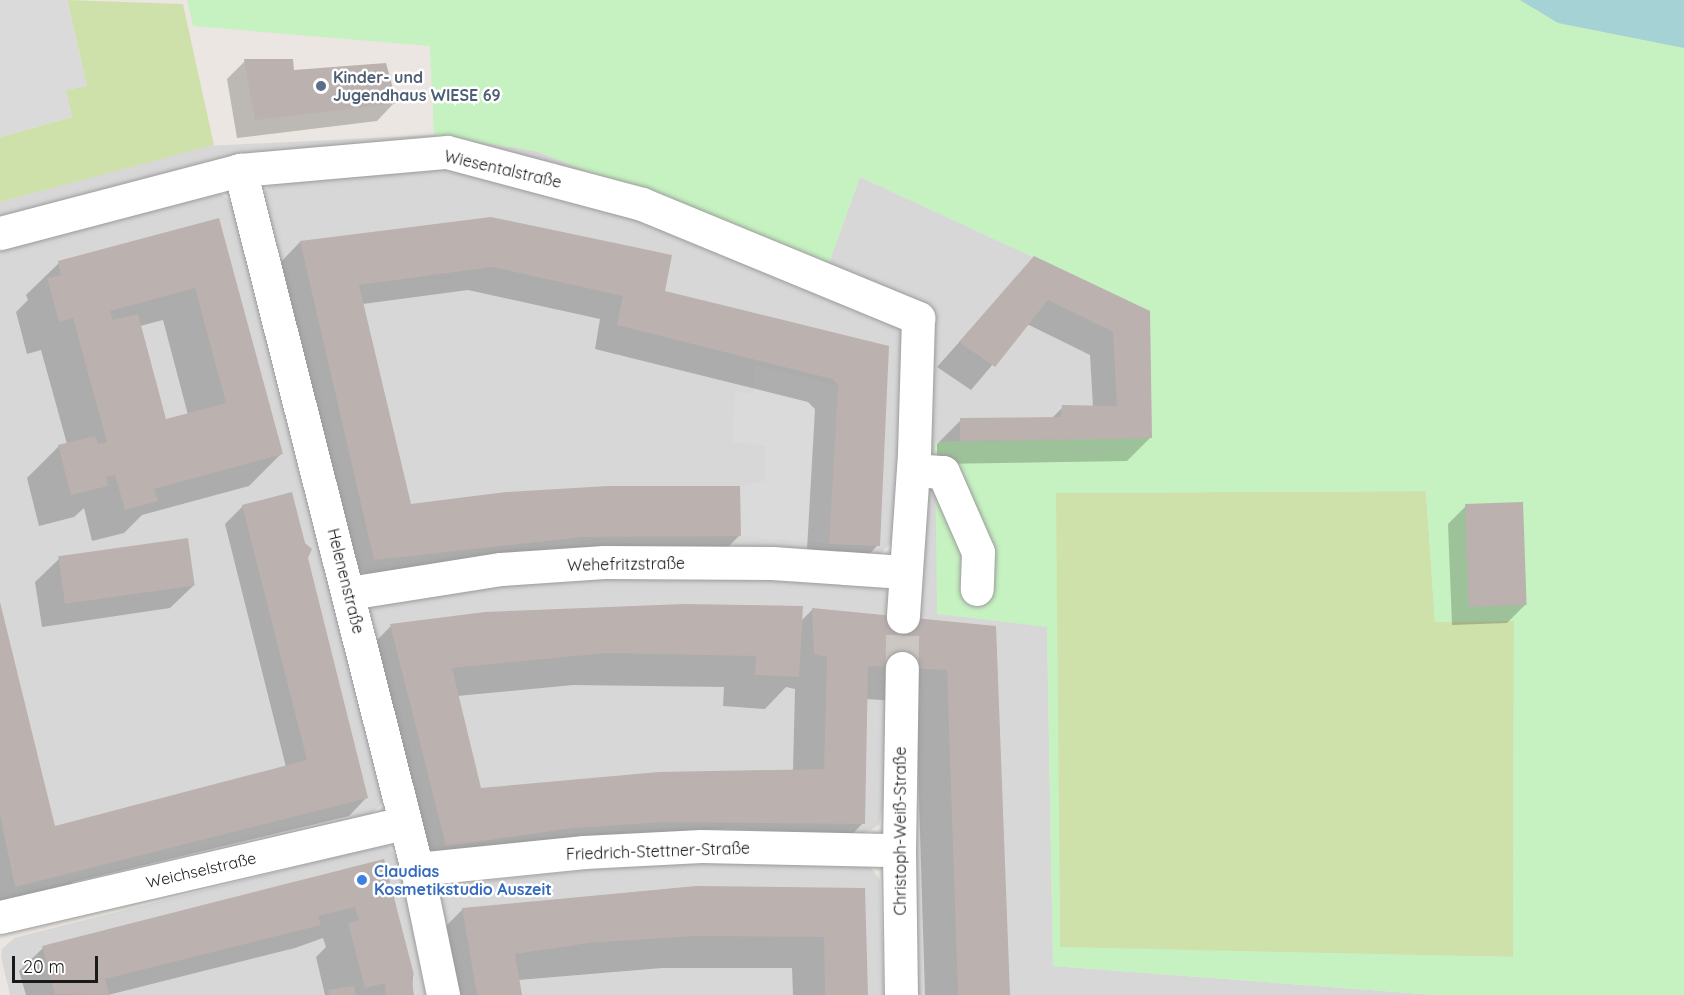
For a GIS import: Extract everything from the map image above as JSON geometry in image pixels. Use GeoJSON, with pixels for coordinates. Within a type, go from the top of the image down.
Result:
{"type":"FeatureCollection","features":[{"type":"Feature","properties":{"kind":"street","name":"Wiesentalstraße"},"geometry":{"type":"LineString","coordinates":[[0,233],[240,170],[447,152],[642,204],[918,318],[913,470]]}},
{"type":"Feature","properties":{"kind":"street","name":"Helenenstraße"},"geometry":{"type":"LineString","coordinates":[[240,170],[349,593],[403,823],[417,869],[442,995]]}},
{"type":"Feature","properties":{"kind":"street"},"geometry":{"type":"LineString","coordinates":[[903,617],[904,572],[913,470],[943,472],[978,552],[977,589]]}},
{"type":"Feature","properties":{"kind":"street","name":"Wehefritzstraße"},"geometry":{"type":"LineString","coordinates":[[349,593],[501,569],[604,562],[772,563],[904,572]]}},
{"type":"Feature","properties":{"kind":"street","name":"Christoph-Weiß-Straße"},"geometry":{"type":"LineString","coordinates":[[902,668],[899,850],[902,995]]}},
{"type":"Feature","properties":{"kind":"street","name":"Weichselstraße"},"geometry":{"type":"LineString","coordinates":[[0,917],[403,823]]}},
{"type":"Feature","properties":{"kind":"street","name":"Friedrich-Stettner-Straße"},"geometry":{"type":"LineString","coordinates":[[417,869],[584,852],[701,846],[899,850]]}},
{"type":"Feature","properties":{"kind":"shaded area"},"geometry":{"type":"Polygon","coordinates":[[[0,0],[67,0],[87,86],[66,90],[72,117],[0,137],[0,0]]]}},
{"type":"Feature","properties":{"kind":"shaded area"},"geometry":{"type":"Polygon","coordinates":[[[434,135],[536,151],[828,265],[860,177],[1150,311],[1152,438],[935,442],[1047,627],[1053,966],[1436,995],[912,995],[884,803],[879,825],[863,834],[727,828],[428,854],[366,607],[370,603],[494,584],[613,577],[747,577],[881,587],[891,593],[892,542],[876,558],[368,573],[357,570],[261,198],[272,181],[0,222],[0,202],[205,146],[434,135]]]}},
{"type":"Feature","properties":{"kind":"shaded area"},"geometry":{"type":"Polygon","coordinates":[[[218,191],[232,203],[384,801],[370,816],[0,907],[0,247],[218,191]]]}},
{"type":"Feature","properties":{"kind":"shaded area"},"geometry":{"type":"Polygon","coordinates":[[[755,365],[838,385],[829,544],[741,536],[740,486],[765,481],[766,446],[733,442],[735,391],[753,394],[755,365]]]}},
{"type":"Feature","properties":{"kind":"shaded area"},"geometry":{"type":"Polygon","coordinates":[[[387,844],[399,861],[426,995],[10,995],[1,957],[2,949],[14,938],[387,844]]]}},
{"type":"Feature","properties":{"kind":"shaded area"},"geometry":{"type":"Polygon","coordinates":[[[660,862],[869,865],[880,880],[884,995],[455,995],[437,891],[441,886],[660,862]]]}},
{"type":"Feature","properties":{"kind":"green space"},"geometry":{"type":"Polygon","coordinates":[[[67,0],[183,4],[214,145],[0,202],[0,137],[72,117],[65,90],[87,86],[67,0]]]}},
{"type":"Feature","properties":{"kind":"green space"},"geometry":{"type":"Polygon","coordinates":[[[187,0],[1684,0],[1684,995],[1436,995],[1053,966],[1047,627],[937,614],[935,442],[1152,438],[1150,311],[860,177],[828,266],[536,151],[434,135],[430,46],[193,26],[187,0]],[[1426,491],[1056,493],[1060,947],[1513,957],[1514,621],[1435,622],[1426,491]]]}},
{"type":"Feature","properties":{"kind":"green space"},"geometry":{"type":"Polygon","coordinates":[[[1426,491],[1435,622],[1514,620],[1513,957],[1060,948],[1055,493],[1426,491]]]}},
{"type":"Feature","properties":{"kind":"water"},"geometry":{"type":"Polygon","coordinates":[[[1520,0],[1684,0],[1684,48],[1558,23],[1520,0]]]}},
{"type":"Feature","properties":{"kind":"building","name":"Kinder- und Jugendhaus WIESE 69"},"geometry":{"type":"Polygon","coordinates":[[[244,59],[293,59],[294,70],[386,63],[397,103],[255,120],[244,59]]]}},
{"type":"Feature","properties":{"kind":"building"},"geometry":{"type":"Polygon","coordinates":[[[491,217],[672,255],[665,291],[889,346],[880,546],[829,544],[838,385],[832,379],[617,325],[623,296],[492,267],[359,285],[411,504],[506,492],[608,486],[740,486],[741,536],[583,537],[374,560],[300,241],[491,217]]]}},
{"type":"Feature","properties":{"kind":"building"},"geometry":{"type":"Polygon","coordinates":[[[219,218],[283,454],[154,489],[158,501],[125,510],[115,475],[106,477],[108,486],[71,495],[58,445],[95,436],[98,444],[107,442],[73,318],[59,322],[47,278],[61,275],[58,261],[219,218]],[[195,288],[110,311],[113,320],[138,314],[166,419],[226,403],[195,288]]]}},
{"type":"Feature","properties":{"kind":"building"},"geometry":{"type":"Polygon","coordinates":[[[1034,256],[1150,311],[1152,438],[960,441],[960,418],[1061,417],[1062,405],[1117,406],[1113,332],[1048,300],[995,367],[959,342],[1034,256]]]}},
{"type":"Feature","properties":{"kind":"building"},"geometry":{"type":"Polygon","coordinates":[[[292,492],[305,543],[312,549],[308,558],[368,798],[15,887],[0,814],[0,602],[55,826],[307,760],[242,505],[292,492]]]}},
{"type":"Feature","properties":{"kind":"building"},"geometry":{"type":"Polygon","coordinates":[[[1523,502],[1527,605],[1469,607],[1465,504],[1523,502]]]}},
{"type":"Feature","properties":{"kind":"building"},"geometry":{"type":"Polygon","coordinates":[[[188,538],[195,586],[65,604],[58,556],[188,538]]]}},
{"type":"Feature","properties":{"kind":"building"},"geometry":{"type":"Polygon","coordinates":[[[684,604],[803,606],[799,677],[755,675],[756,656],[606,653],[452,668],[481,788],[659,772],[824,769],[827,657],[814,654],[812,608],[996,626],[1010,995],[958,995],[947,670],[868,666],[865,824],[665,822],[573,828],[446,846],[390,624],[485,612],[684,604]]]}},
{"type":"Feature","properties":{"kind":"building"},"geometry":{"type":"Polygon","coordinates":[[[384,859],[414,975],[411,976],[414,995],[386,995],[385,983],[365,988],[348,923],[359,920],[355,907],[318,916],[321,925],[105,979],[109,995],[55,994],[42,946],[384,859]]]}},
{"type":"Feature","properties":{"kind":"building"},"geometry":{"type":"Polygon","coordinates":[[[696,886],[865,888],[868,995],[825,995],[824,937],[695,936],[589,943],[515,954],[522,995],[477,995],[462,908],[696,886]]]}},
{"type":"Feature","properties":{"kind":"building"},"geometry":{"type":"Polygon","coordinates":[[[354,986],[356,995],[329,995],[328,990],[354,986]]]}},
{"type":"Feature","properties":{"kind":"tunnel"},"geometry":{"type":"LineString","coordinates":[[902,668],[903,617]]}},
{"type":"Feature","properties":{"kind":"place","name":"Kinder- und Jugendhaus WIESE 69"},"geometry":{"type":"Point","coordinates":[321,86]}},
{"type":"Feature","properties":{"kind":"place","name":"Claudias Kosmetikstudio Auszeit"},"geometry":{"type":"Point","coordinates":[362,880]}}]}
